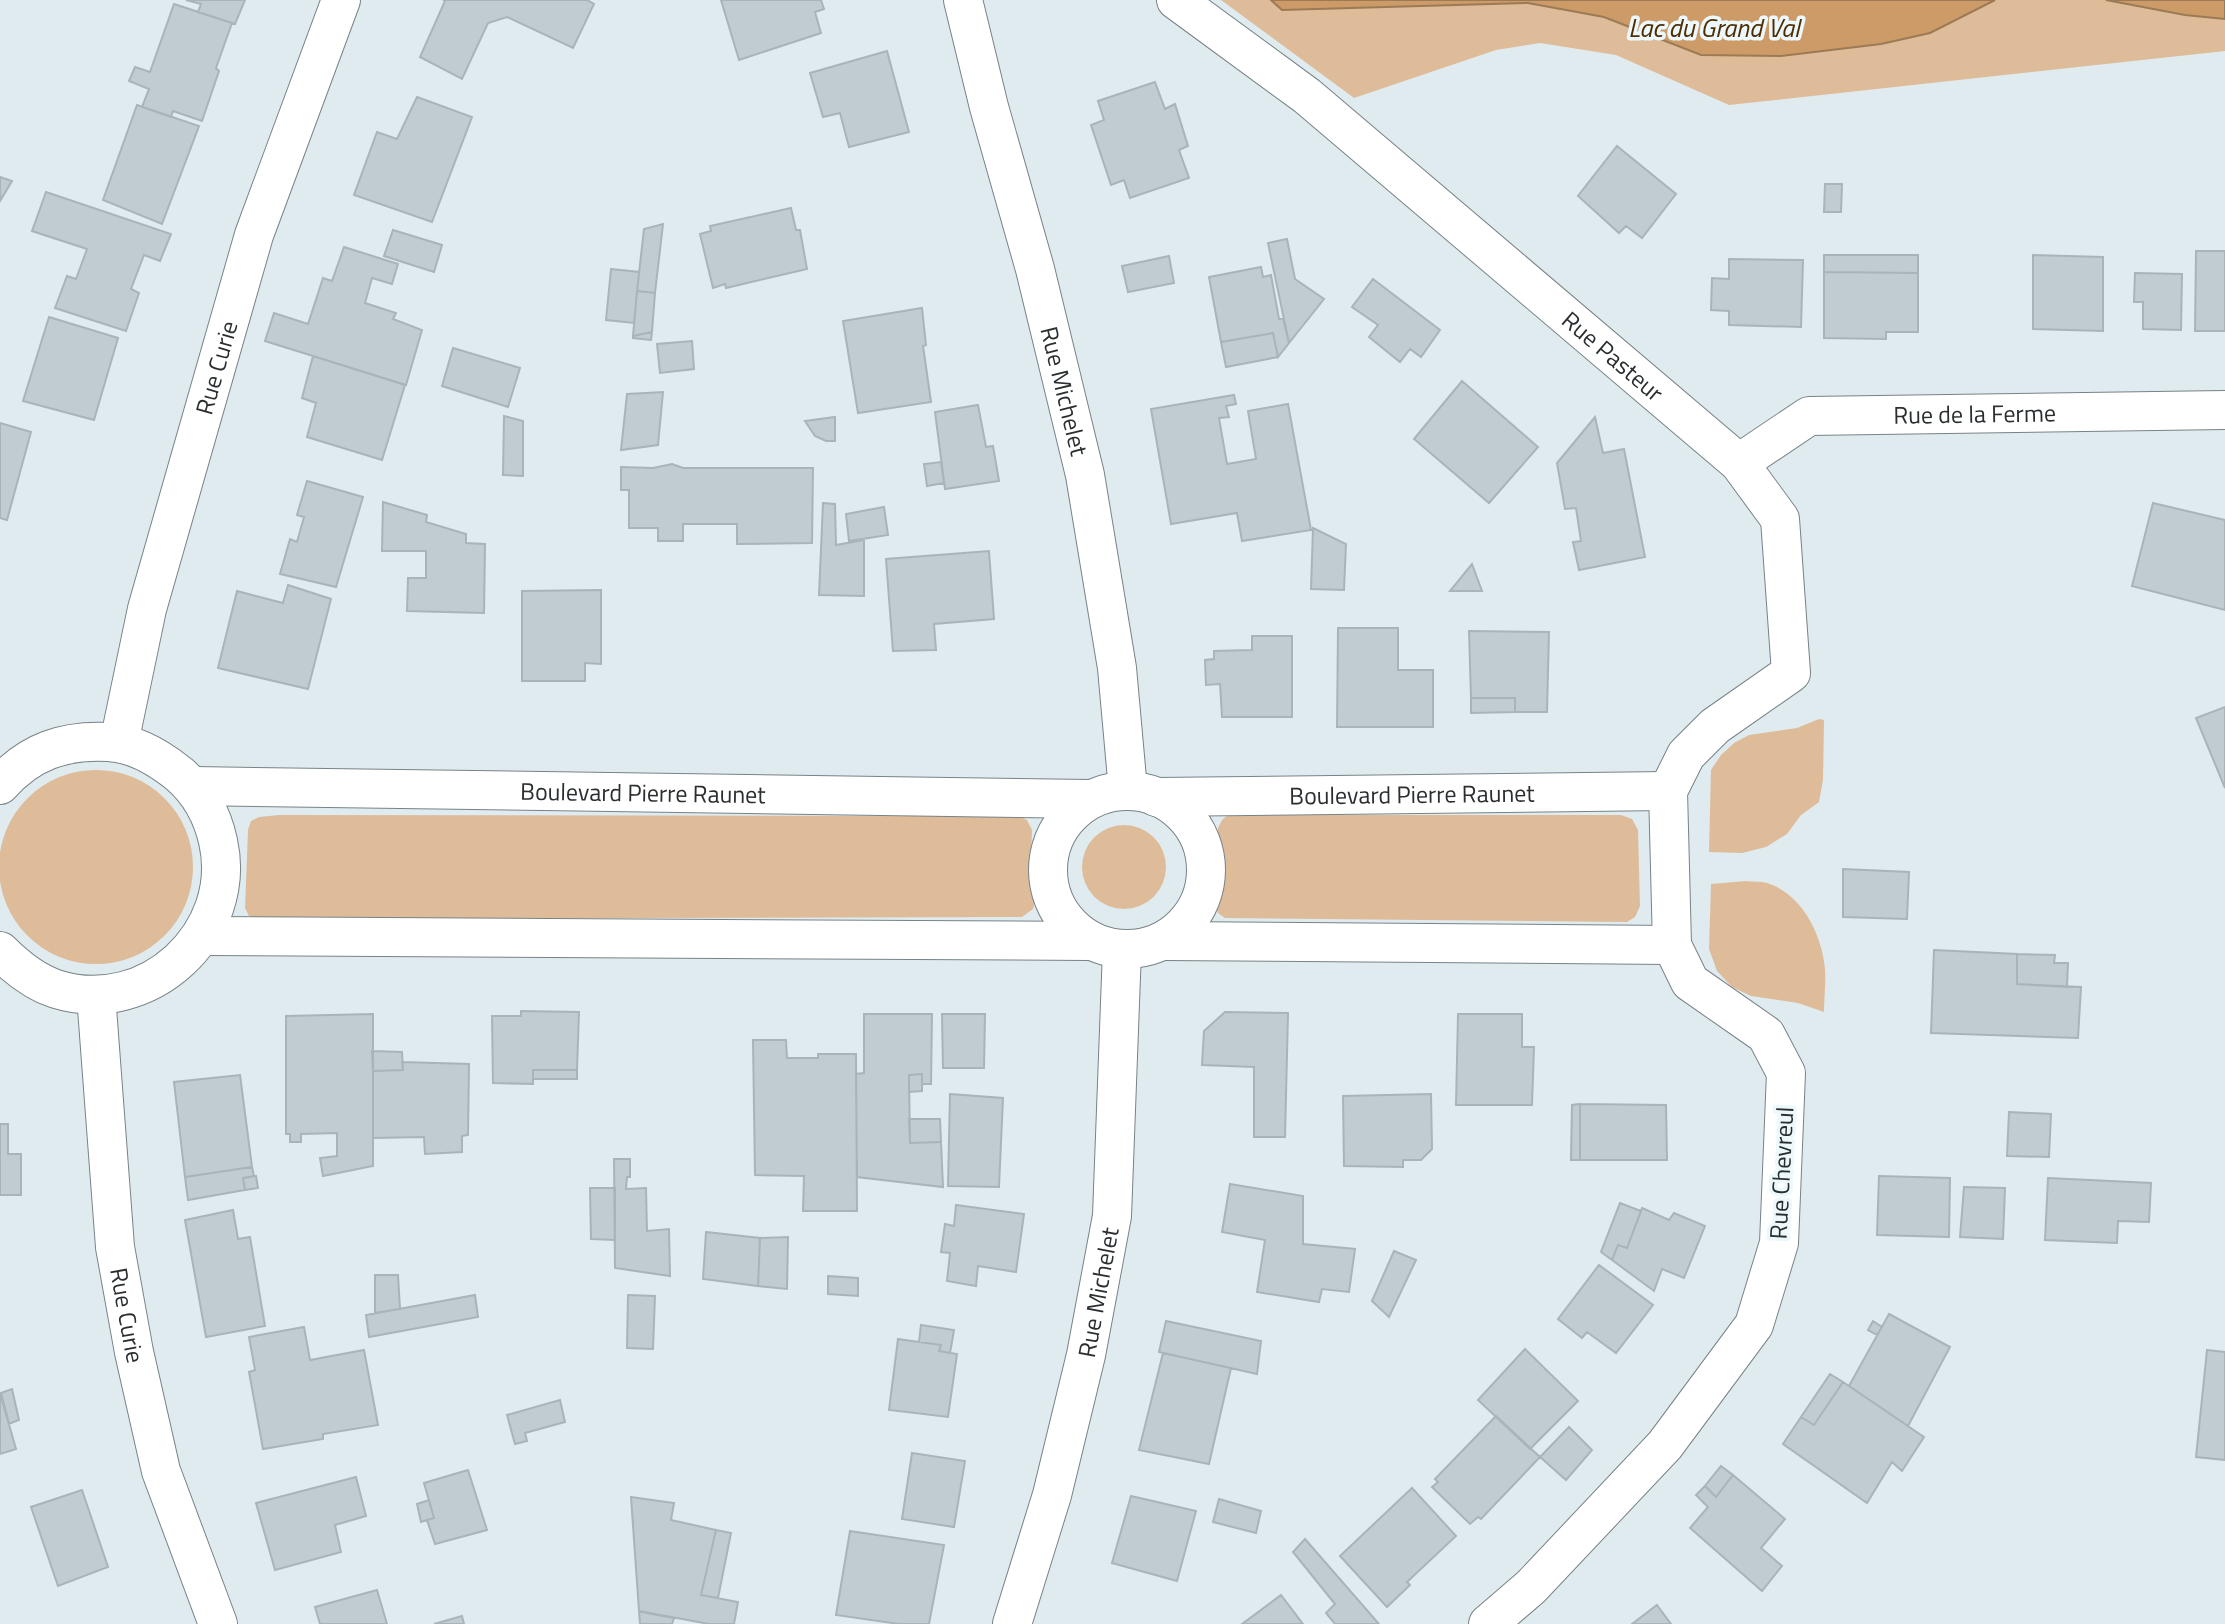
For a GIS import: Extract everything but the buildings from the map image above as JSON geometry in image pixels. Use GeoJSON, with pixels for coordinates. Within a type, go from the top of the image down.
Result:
{"type":"FeatureCollection","features":[{"type":"Feature","properties":{"kind":"street","name":"Rue Curie"},"geometry":{"type":"LineString","coordinates":[[119,743],[147,609],[254,235],[341,0]]}},
{"type":"Feature","properties":{"kind":"street","name":"Rue Michelet"},"geometry":{"type":"LineString","coordinates":[[963,0],[989,107],[1035,269],[1085,475],[1117,668],[1142,794]]}},
{"type":"Feature","properties":{"kind":"street","name":"Rue Pasteur"},"geometry":{"type":"LineString","coordinates":[[1176,0],[1307,96],[1739,463],[1780,519],[1791,673],[1715,726],[1686,755],[1668,792]]}},
{"type":"Feature","properties":{"kind":"street","name":"Rue de la Ferme"},"geometry":{"type":"LineString","coordinates":[[1739,463],[1809,416],[2225,410]]}},
{"type":"Feature","properties":{"kind":"street"},"geometry":{"type":"LineString","coordinates":[[0,785],[13,770],[46,750],[82,741],[119,743],[160,758],[193,786],[213,820],[222,859],[218,899],[203,936],[174,967],[138,988],[96,995],[57,989],[21,972],[0,951]]}},
{"type":"Feature","properties":{"kind":"street","name":"Boulevard Pierre Raunet"},"geometry":{"type":"LineString","coordinates":[[193,786],[1091,799]]}},
{"type":"Feature","properties":{"kind":"street","name":"Boulevard Pierre Raunet"},"geometry":{"type":"LineString","coordinates":[[1106,946],[1070,927],[1056,906],[1048,882],[1048,870],[1056,834],[1070,814],[1091,799],[1109,793],[1668,792]]}},
{"type":"Feature","properties":{"kind":"street","name":"Rue Chevreul"},"geometry":{"type":"LineString","coordinates":[[1488,1624],[1531,1587],[1665,1445],[1754,1325],[1779,1243],[1786,1073],[1766,1035],[1690,982],[1672,945],[1668,792]]}},
{"type":"Feature","properties":{"kind":"street"},"geometry":{"type":"LineString","coordinates":[[203,936],[1144,948],[1164,941],[1185,925],[1200,904],[1206,879],[1205,853],[1196,829],[1179,809],[1142,794]]}},
{"type":"Feature","properties":{"kind":"street"},"geometry":{"type":"LineString","coordinates":[[1164,941],[1672,945]]}},
{"type":"Feature","properties":{"kind":"street","name":"Rue Michelet"},"geometry":{"type":"LineString","coordinates":[[1012,1624],[1055,1482],[1086,1356],[1112,1216],[1106,946]]}},
{"type":"Feature","properties":{"kind":"street","name":"Rue Curie"},"geometry":{"type":"LineString","coordinates":[[96,995],[115,1247],[134,1352],[161,1471],[218,1624]]}},
{"type":"Feature","properties":{"kind":"shaded area"},"geometry":{"type":"Polygon","coordinates":[[[1221,0],[2225,0],[2225,51],[1729,105],[1616,55],[1540,43],[1496,50],[1354,98],[1221,0]]]}},
{"type":"Feature","properties":{"kind":"shaded area"},"geometry":{"type":"Polygon","coordinates":[[[1819,719],[1824,720],[1823,780],[1819,802],[1801,815],[1787,834],[1766,847],[1742,853],[1709,852],[1711,770],[1721,755],[1734,743],[1749,735],[1797,728],[1819,719]]]}},
{"type":"Feature","properties":{"kind":"shaded area"},"geometry":{"type":"Polygon","coordinates":[[[96,770],[133,778],[164,799],[185,830],[193,867],[185,904],[164,935],[133,956],[96,964],[59,956],[28,935],[7,904],[-1,867],[7,830],[28,799],[59,778],[96,770]]]}},
{"type":"Feature","properties":{"kind":"shaded area"},"geometry":{"type":"Polygon","coordinates":[[[1228,815],[1621,815],[1632,819],[1638,830],[1640,906],[1635,917],[1627,922],[1225,918],[1218,913],[1215,905],[1218,828],[1228,815]]]}},
{"type":"Feature","properties":{"kind":"shaded area"},"geometry":{"type":"Polygon","coordinates":[[[1018,816],[1027,820],[1032,830],[1030,883],[1035,901],[1033,909],[1022,917],[261,919],[249,916],[245,908],[248,830],[251,821],[259,817],[1018,816]]]}},
{"type":"Feature","properties":{"kind":"shaded area"},"geometry":{"type":"Polygon","coordinates":[[[1124,825],[1140,828],[1154,837],[1163,851],[1166,867],[1163,883],[1154,897],[1140,906],[1124,909],[1108,906],[1094,897],[1085,883],[1082,867],[1085,851],[1094,837],[1108,828],[1124,825]]]}},
{"type":"Feature","properties":{"kind":"shaded area"},"geometry":{"type":"Polygon","coordinates":[[[1765,882],[1779,888],[1800,906],[1808,917],[1820,942],[1823,956],[1824,1012],[1798,1003],[1751,996],[1732,987],[1717,971],[1709,949],[1711,884],[1765,882]]]}},
{"type":"Feature","properties":{"kind":"water","name":"Lac du Grand Val"},"geometry":{"type":"Polygon","coordinates":[[[1271,0],[1995,0],[1930,33],[1881,44],[1781,56],[1701,55],[1604,17],[1528,3],[1282,10],[1271,0]]]}},
{"type":"Feature","properties":{"kind":"water"},"geometry":{"type":"Polygon","coordinates":[[[2106,0],[2225,0],[2225,19],[2185,15],[2106,0]]]}}]}
